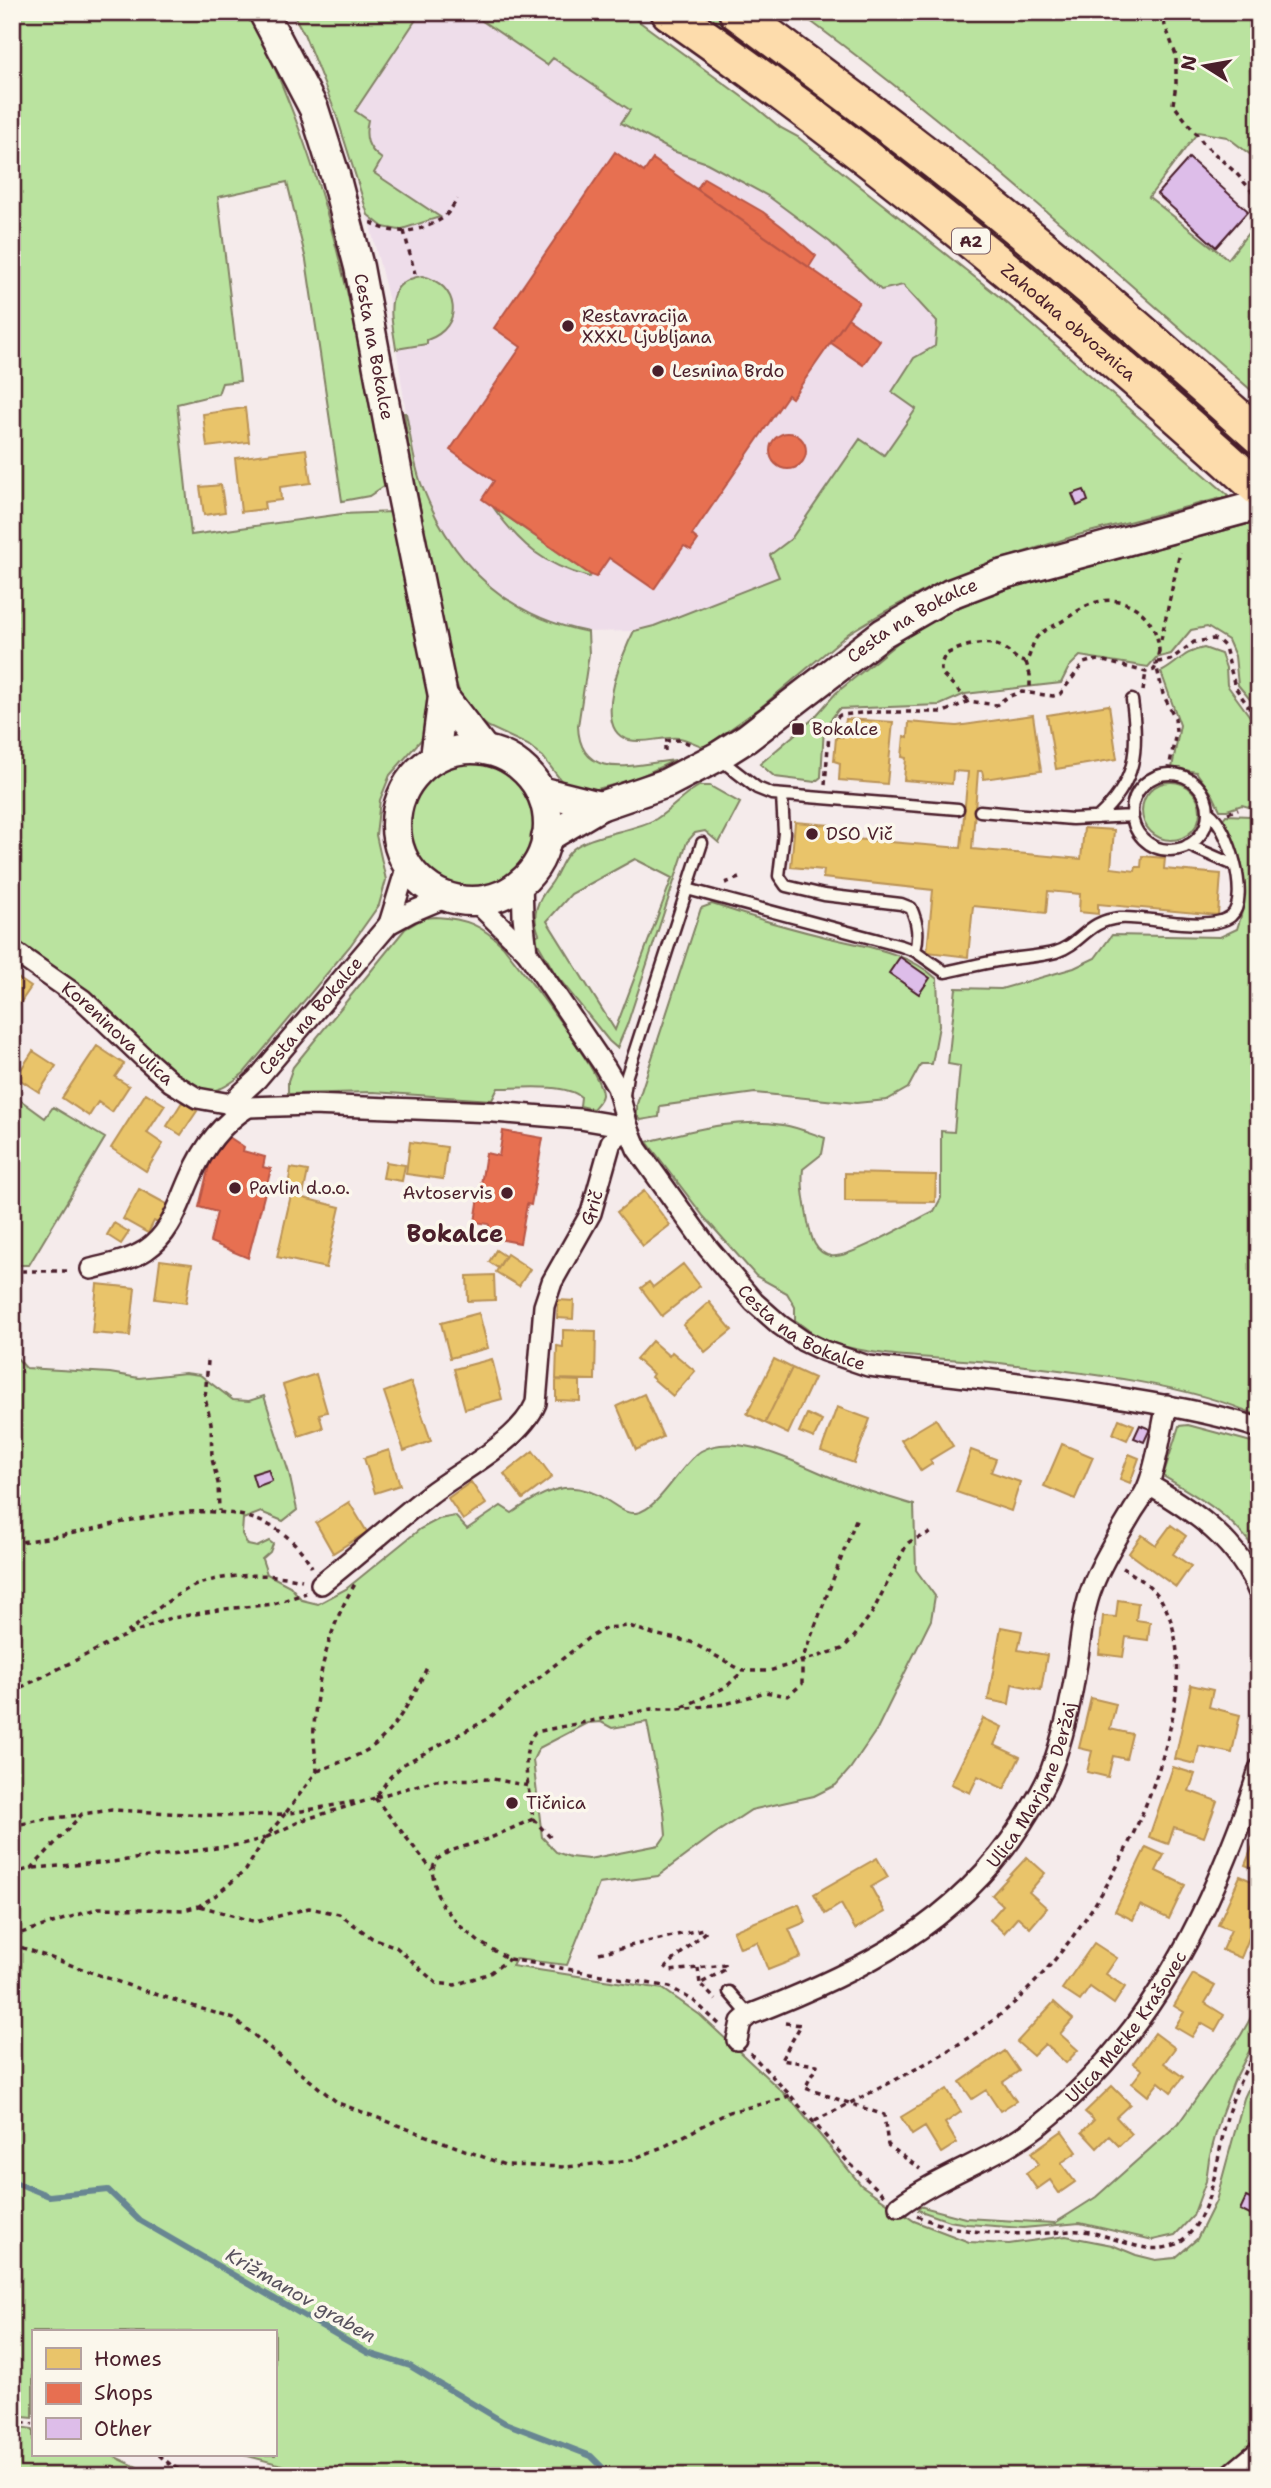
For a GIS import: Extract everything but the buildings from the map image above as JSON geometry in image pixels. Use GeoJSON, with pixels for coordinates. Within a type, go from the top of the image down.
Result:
{"type":"FeatureCollection","features":[{"type":"Feature","properties":{"kind":"highway","name":"Zahodna obvoznica"},"geometry":{"type":"LineString","coordinates":[[669,12],[883,169],[1056,310],[1253,501]]}},
{"type":"Feature","properties":{"kind":"highway","name":"A2"},"geometry":{"type":"LineString","coordinates":[[737,12],[908,140],[1177,363],[1259,436]]}},
{"type":"Feature","properties":{"kind":"highway"},"geometry":{"type":"LineString","coordinates":[[777,12],[849,72],[908,140]]}},
{"type":"Feature","properties":{"kind":"street","name":"Cesta na Bokalce"},"geometry":{"type":"LineString","coordinates":[[263,12],[314,109],[339,188],[359,267],[443,696],[435,758]]}},
{"type":"Feature","properties":{"kind":"street","name":"Cesta na Bokalce"},"geometry":{"type":"LineString","coordinates":[[546,838],[600,806],[667,783],[717,757],[765,724],[875,639],[909,616],[950,594],[1000,575],[1187,524],[1253,501]]}},
{"type":"Feature","properties":{"kind":"street","name":"Cesta na Bokalce"},"geometry":{"type":"LineString","coordinates":[[443,696],[484,749]]}},
{"type":"Feature","properties":{"kind":"street","name":"Cesta na Bokalce"},"geometry":{"type":"LineString","coordinates":[[459,749],[484,749],[513,760],[528,774],[540,791],[546,809],[546,838],[540,858],[522,881],[505,893],[475,901],[447,897],[424,884],[407,864],[396,836],[398,805],[412,777],[435,758],[459,749]]}},
{"type":"Feature","properties":{"kind":"street"},"geometry":{"type":"LineString","coordinates":[[540,791],[600,806]]}},
{"type":"Feature","properties":{"kind":"street","name":"Cesta na Bokalce"},"geometry":{"type":"LineString","coordinates":[[90,1269],[125,1261],[148,1248],[164,1234],[207,1147],[257,1079],[389,924],[407,864]]}},
{"type":"Feature","properties":{"kind":"street","name":"Cesta na Bokalce"},"geometry":{"type":"LineString","coordinates":[[522,881],[527,952]]}},
{"type":"Feature","properties":{"kind":"street","name":"Cesta na Bokalce"},"geometry":{"type":"LineString","coordinates":[[389,924],[447,897]]}},
{"type":"Feature","properties":{"kind":"street","name":"Cesta na Bokalce"},"geometry":{"type":"LineString","coordinates":[[475,901],[527,952],[605,1067],[617,1087],[637,1149],[708,1248],[754,1302],[803,1341],[867,1366],[1019,1382],[1167,1405],[1259,1428]]}},
{"type":"Feature","properties":{"kind":"street","name":"Koreninova ulica"},"geometry":{"type":"LineString","coordinates":[[12,950],[82,999],[171,1082],[197,1098],[238,1106]]}},
{"type":"Feature","properties":{"kind":"street"},"geometry":{"type":"LineString","coordinates":[[238,1106],[311,1105],[481,1112],[580,1119],[628,1127]]}},
{"type":"Feature","properties":{"kind":"street","name":"Grič"},"geometry":{"type":"LineString","coordinates":[[321,1584],[428,1495],[494,1449],[532,1413],[536,1403],[544,1306],[552,1282],[592,1213],[611,1142],[628,1127]]}},
{"type":"Feature","properties":{"kind":"street","name":"Ulica Marjane Deržaj"},"geometry":{"type":"LineString","coordinates":[[743,2025],[903,1942],[946,1910],[997,1860],[1052,1769],[1069,1707],[1085,1611],[1092,1586],[1149,1485],[1167,1405]]}},
{"type":"Feature","properties":{"kind":"street"},"geometry":{"type":"LineString","coordinates":[[1149,1485],[1196,1513],[1217,1532],[1245,1568],[1259,1593]]}},
{"type":"Feature","properties":{"kind":"street","name":"Ulica Metke Krašovec"},"geometry":{"type":"LineString","coordinates":[[899,2206],[994,2154],[1037,2126],[1096,2075],[1137,2024],[1170,1975],[1195,1930],[1234,1839],[1259,1769]]}},
{"type":"Feature","properties":{"kind":"street"},"geometry":{"type":"LineString","coordinates":[[1230,2476],[1259,2451]]}},
{"type":"Feature","properties":{"kind":"lane"},"geometry":{"type":"LineString","coordinates":[[1097,818],[1117,797],[1133,766],[1136,745],[1132,700]]}},
{"type":"Feature","properties":{"kind":"lane"},"geometry":{"type":"LineString","coordinates":[[717,757],[766,793],[958,809]]}},
{"type":"Feature","properties":{"kind":"lane"},"geometry":{"type":"LineString","coordinates":[[1168,774],[1179,774],[1191,779],[1201,788],[1209,813],[1201,835],[1188,845],[1169,850],[1157,848],[1138,833],[1133,816],[1136,796],[1143,785],[1153,777],[1168,774]]}},
{"type":"Feature","properties":{"kind":"lane"},"geometry":{"type":"LineString","coordinates":[[782,795],[784,833],[779,876],[786,886],[824,895],[901,904],[911,908],[918,923],[915,951]]}},
{"type":"Feature","properties":{"kind":"lane"},"geometry":{"type":"LineString","coordinates":[[980,811],[1072,819],[1133,816]]}},
{"type":"Feature","properties":{"kind":"lane"},"geometry":{"type":"LineString","coordinates":[[687,889],[915,951],[945,972],[1000,960],[1052,953],[1071,947],[1093,925],[1112,919],[1137,917],[1208,924],[1230,917],[1238,900],[1230,844],[1216,817],[1209,813]]}},
{"type":"Feature","properties":{"kind":"lane"},"geometry":{"type":"LineString","coordinates":[[622,1106],[627,1075],[702,843]]}},
{"type":"Feature","properties":{"kind":"lane"},"geometry":{"type":"LineString","coordinates":[[1188,845],[1234,865]]}},
{"type":"Feature","properties":{"kind":"lane"},"geometry":{"type":"LineString","coordinates":[[729,1992],[743,2025]]}},
{"type":"Feature","properties":{"kind":"path"},"geometry":{"type":"LineString","coordinates":[[1160,12],[1176,55],[1173,104],[1205,145],[1236,173],[1259,199]]}},
{"type":"Feature","properties":{"kind":"path"},"geometry":{"type":"LineString","coordinates":[[368,219],[387,231],[404,232],[421,228],[443,217],[457,200]]}},
{"type":"Feature","properties":{"kind":"path"},"geometry":{"type":"LineString","coordinates":[[1259,211],[1251,247],[1259,282]]}},
{"type":"Feature","properties":{"kind":"path"},"geometry":{"type":"LineString","coordinates":[[404,232],[415,274]]}},
{"type":"Feature","properties":{"kind":"path"},"geometry":{"type":"LineString","coordinates":[[825,798],[829,734],[834,720],[840,715],[860,712],[944,712],[969,701],[996,705],[1013,694],[1030,692],[1053,696],[1060,694],[1084,663],[1091,660],[1146,672],[1154,670],[1187,524]]}},
{"type":"Feature","properties":{"kind":"path"},"geometry":{"type":"LineString","coordinates":[[1030,692],[1030,675],[1026,662],[1034,641],[1048,628],[1089,605],[1113,600],[1131,605],[1149,618],[1159,639],[1159,652]]}},
{"type":"Feature","properties":{"kind":"path"},"geometry":{"type":"LineString","coordinates":[[1156,664],[1173,658],[1194,642],[1213,639],[1219,641],[1225,647],[1235,687],[1259,722]]}},
{"type":"Feature","properties":{"kind":"path"},"geometry":{"type":"LineString","coordinates":[[969,701],[941,673],[945,655],[982,643],[1002,647],[1020,662],[1026,662]]}},
{"type":"Feature","properties":{"kind":"path"},"geometry":{"type":"LineString","coordinates":[[1156,664],[1163,694],[1175,718],[1176,732],[1168,774]]}},
{"type":"Feature","properties":{"kind":"path"},"geometry":{"type":"LineString","coordinates":[[12,1270],[57,1272],[90,1269]]}},
{"type":"Feature","properties":{"kind":"path"},"geometry":{"type":"LineString","coordinates":[[208,1361],[205,1398],[211,1423],[212,1460],[218,1483],[219,1511]]}},
{"type":"Feature","properties":{"kind":"path"},"geometry":{"type":"LineString","coordinates":[[12,1543],[92,1529],[135,1518],[184,1511],[219,1511],[277,1528],[294,1541],[308,1559],[321,1584]]}},
{"type":"Feature","properties":{"kind":"path"},"geometry":{"type":"LineString","coordinates":[[552,1839],[533,1819],[527,1752],[529,1740],[535,1732],[652,1709],[726,1704],[765,1692],[788,1696],[802,1684],[802,1660],[857,1517]]}},
{"type":"Feature","properties":{"kind":"path"},"geometry":{"type":"LineString","coordinates":[[12,1826],[40,1819],[112,1810],[227,1816],[285,1814],[374,1798],[390,1776],[404,1764],[488,1719],[587,1639],[606,1628],[629,1626],[691,1642],[744,1671],[769,1671],[842,1649],[872,1613],[907,1544],[913,1538],[929,1535],[933,1531]]}},
{"type":"Feature","properties":{"kind":"path"},"geometry":{"type":"LineString","coordinates":[[814,2122],[917,2069],[1000,2013],[1060,1954],[1093,1908],[1123,1856],[1149,1796],[1167,1738],[1177,1690],[1177,1659],[1169,1615],[1159,1596],[1143,1581],[1106,1558]]}},
{"type":"Feature","properties":{"kind":"path"},"geometry":{"type":"LineString","coordinates":[[120,1638],[163,1606],[199,1584],[233,1578],[281,1576],[321,1584]]}},
{"type":"Feature","properties":{"kind":"path"},"geometry":{"type":"LineString","coordinates":[[317,1771],[314,1729],[319,1684],[340,1609],[359,1577]]}},
{"type":"Feature","properties":{"kind":"path"},"geometry":{"type":"LineString","coordinates":[[12,1692],[120,1638],[166,1619],[274,1604],[303,1595],[321,1584]]}},
{"type":"Feature","properties":{"kind":"path"},"geometry":{"type":"LineString","coordinates":[[12,1936],[99,1908],[184,1910],[199,1906],[216,1895],[246,1870],[265,1838],[317,1771],[377,1743],[420,1684],[428,1665]]}},
{"type":"Feature","properties":{"kind":"path"},"geometry":{"type":"LineString","coordinates":[[678,1709],[726,1688],[744,1671]]}},
{"type":"Feature","properties":{"kind":"path"},"geometry":{"type":"LineString","coordinates":[[12,1874],[32,1868],[112,1862],[238,1845],[265,1838],[303,1820],[436,1780],[484,1778],[529,1786]]}},
{"type":"Feature","properties":{"kind":"path"},"geometry":{"type":"LineString","coordinates":[[374,1798],[432,1871]]}},
{"type":"Feature","properties":{"kind":"path"},"geometry":{"type":"LineString","coordinates":[[32,1868],[82,1814]]}},
{"type":"Feature","properties":{"kind":"path"},"geometry":{"type":"LineString","coordinates":[[533,1819],[442,1855],[436,1860],[432,1871],[433,1883],[443,1906],[479,1942],[509,1959],[670,1987],[743,2025],[760,2025],[765,2021],[801,2025],[781,2060],[817,2065],[805,2088],[884,2115],[888,2145],[938,2183]]}},
{"type":"Feature","properties":{"kind":"path"},"geometry":{"type":"LineString","coordinates":[[199,1906],[256,1922],[309,1908],[339,1914],[372,1938],[396,1947],[436,1983],[455,1985],[490,1973],[509,1959]]}},
{"type":"Feature","properties":{"kind":"path"},"geometry":{"type":"LineString","coordinates":[[599,1953],[704,1929],[705,1932],[666,1967],[670,1971],[725,1965],[726,1969],[700,1984]]}},
{"type":"Feature","properties":{"kind":"path"},"geometry":{"type":"LineString","coordinates":[[12,1944],[234,2019],[338,2103],[505,2165],[567,2167],[631,2160],[667,2146],[729,2112],[790,2095]]}},
{"type":"Feature","properties":{"kind":"path"},"geometry":{"type":"LineString","coordinates":[[698,1968],[700,1984],[743,2025],[790,2095],[864,2179],[899,2206],[926,2220],[965,2230],[1003,2234],[1080,2231],[1161,2248],[1181,2241],[1202,2215],[1209,2196],[1229,2108],[1259,2044]]}},
{"type":"Feature","properties":{"kind":"path"},"geometry":{"type":"LineString","coordinates":[[12,2421],[32,2424]]}},
{"type":"Feature","properties":{"kind":"path"},"geometry":{"type":"LineString","coordinates":[[160,2456],[172,2466],[196,2476]]}},
{"type":"Feature","properties":{"kind":"shaded area"},"geometry":{"type":"Polygon","coordinates":[[[421,12],[469,12],[547,65],[552,57],[630,111],[622,124],[673,151],[707,163],[768,196],[830,242],[881,290],[903,285],[937,322],[934,351],[916,409],[884,455],[860,439],[791,539],[770,555],[779,577],[654,626],[634,631],[588,632],[545,621],[505,599],[471,569],[445,533],[421,484],[406,413],[390,305],[365,206],[336,114],[354,111],[421,12]]]}},
{"type":"Feature","properties":{"kind":"green space"},"geometry":{"type":"Polygon","coordinates":[[[12,12],[246,12],[267,51],[295,118],[325,208],[349,299],[387,484],[369,496],[342,501],[306,260],[287,182],[218,197],[240,381],[222,383],[218,394],[177,404],[191,535],[342,514],[393,512],[434,716],[421,740],[390,775],[380,800],[376,835],[386,880],[379,905],[350,946],[244,1073],[224,1087],[213,1090],[201,1090],[173,1073],[75,983],[12,941],[12,12]]]}},
{"type":"Feature","properties":{"kind":"green space"},"geometry":{"type":"Polygon","coordinates":[[[292,12],[421,12],[355,111],[368,120],[368,142],[382,159],[374,173],[440,217],[399,230],[383,227],[368,215],[336,114],[304,34],[292,12]]]}},
{"type":"Feature","properties":{"kind":"green space"},"geometry":{"type":"Polygon","coordinates":[[[469,12],[626,12],[781,128],[798,137],[1006,302],[1229,496],[1078,535],[1002,559],[933,586],[849,633],[760,708],[705,747],[679,738],[635,741],[618,733],[612,722],[613,690],[634,631],[654,626],[779,577],[770,555],[791,539],[860,439],[884,455],[916,409],[892,392],[914,358],[935,346],[937,322],[903,285],[881,290],[830,242],[768,196],[707,163],[673,151],[621,123],[630,110],[553,58],[547,65],[469,12]]]}},
{"type":"Feature","properties":{"kind":"green space"},"geometry":{"type":"Polygon","coordinates":[[[694,12],[712,12],[914,164],[1170,375],[1259,457],[1259,469],[694,12]]]}},
{"type":"Feature","properties":{"kind":"green space"},"geometry":{"type":"Polygon","coordinates":[[[798,12],[1259,12],[1259,161],[1227,137],[1198,132],[1149,197],[1228,259],[1259,219],[1259,397],[975,151],[798,12]]]}},
{"type":"Feature","properties":{"kind":"green space"},"geometry":{"type":"Polygon","coordinates":[[[422,276],[444,288],[450,296],[452,316],[447,326],[427,340],[427,344],[396,349],[391,314],[394,294],[409,280],[422,276]]]}},
{"type":"Feature","properties":{"kind":"green space"},"geometry":{"type":"Polygon","coordinates":[[[404,413],[422,486],[434,514],[466,562],[485,582],[531,613],[588,632],[589,654],[578,726],[581,744],[589,756],[599,763],[613,766],[675,760],[633,780],[593,790],[563,783],[543,757],[528,745],[489,727],[472,715],[462,700],[452,670],[404,413]]]}},
{"type":"Feature","properties":{"kind":"green space"},"geometry":{"type":"Polygon","coordinates":[[[493,507],[591,575],[589,577],[573,572],[534,552],[493,507]]]}},
{"type":"Feature","properties":{"kind":"green space"},"geometry":{"type":"Polygon","coordinates":[[[1252,523],[1259,530],[1259,710],[1238,685],[1235,656],[1228,640],[1207,627],[1191,630],[1171,654],[1156,658],[1148,667],[1080,656],[1069,667],[1061,683],[965,694],[940,705],[839,709],[824,728],[821,777],[815,782],[775,777],[760,764],[814,718],[836,693],[901,640],[929,622],[970,602],[1014,587],[1252,523]]]}},
{"type":"Feature","properties":{"kind":"green space"},"geometry":{"type":"Polygon","coordinates":[[[1204,648],[1221,654],[1226,668],[1227,685],[1259,729],[1259,810],[1242,805],[1220,810],[1196,772],[1172,768],[1180,725],[1161,672],[1185,655],[1204,648]]]}},
{"type":"Feature","properties":{"kind":"green space"},"geometry":{"type":"Polygon","coordinates":[[[473,763],[497,768],[517,781],[530,801],[535,825],[530,849],[517,869],[497,882],[473,887],[449,882],[429,869],[416,849],[411,825],[416,801],[429,781],[449,768],[473,763]]]}},
{"type":"Feature","properties":{"kind":"green space"},"geometry":{"type":"Polygon","coordinates":[[[1165,782],[1177,782],[1192,790],[1200,805],[1200,817],[1192,832],[1177,840],[1165,840],[1150,832],[1142,817],[1142,805],[1150,790],[1165,782]]]}},
{"type":"Feature","properties":{"kind":"green space"},"geometry":{"type":"Polygon","coordinates":[[[699,786],[710,786],[740,803],[719,843],[705,831],[695,833],[687,842],[617,1048],[556,975],[534,937],[539,934],[537,908],[564,860],[577,846],[656,819],[699,786]],[[635,859],[571,894],[547,921],[615,1030],[672,878],[635,859]]]}},
{"type":"Feature","properties":{"kind":"green space"},"geometry":{"type":"Polygon","coordinates":[[[1226,815],[1250,816],[1256,821],[1255,831],[1259,833],[1259,1416],[1199,1395],[1132,1380],[999,1363],[893,1355],[826,1341],[795,1320],[795,1307],[787,1293],[756,1276],[704,1217],[647,1142],[714,1126],[749,1123],[788,1126],[825,1138],[822,1154],[803,1169],[803,1182],[812,1238],[817,1248],[831,1256],[840,1256],[866,1246],[934,1211],[941,1198],[941,1131],[954,1132],[960,1066],[948,1064],[956,988],[1001,989],[1074,968],[1095,958],[1112,935],[1220,937],[1237,929],[1244,900],[1243,872],[1236,846],[1223,819],[1226,815]]]}},
{"type":"Feature","properties":{"kind":"green space"},"geometry":{"type":"Polygon","coordinates":[[[712,904],[794,929],[882,950],[925,969],[937,979],[939,1026],[932,1064],[921,1064],[908,1088],[887,1100],[856,1103],[755,1093],[660,1106],[659,1117],[641,1120],[637,1116],[637,1104],[701,908],[712,904]]]}},
{"type":"Feature","properties":{"kind":"green space"},"geometry":{"type":"Polygon","coordinates":[[[436,917],[473,924],[503,946],[560,1021],[599,1083],[602,1095],[593,1109],[580,1106],[581,1097],[574,1093],[541,1087],[498,1088],[492,1100],[373,1092],[288,1094],[288,1081],[293,1067],[405,929],[424,918],[436,917]]]}},
{"type":"Feature","properties":{"kind":"green space"},"geometry":{"type":"Polygon","coordinates":[[[12,1094],[45,1118],[53,1107],[105,1138],[29,1265],[12,1265],[12,1094]]]}},
{"type":"Feature","properties":{"kind":"green space"},"geometry":{"type":"Polygon","coordinates":[[[12,1330],[17,1358],[26,1368],[110,1373],[139,1378],[185,1373],[200,1375],[233,1400],[249,1401],[264,1396],[289,1473],[297,1510],[283,1521],[261,1512],[243,1519],[242,1534],[248,1545],[257,1547],[269,1541],[273,1544],[270,1552],[262,1559],[267,1574],[290,1586],[302,1600],[318,1604],[346,1589],[420,1529],[439,1519],[455,1516],[467,1529],[501,1506],[512,1513],[547,1493],[570,1488],[595,1493],[625,1511],[636,1513],[645,1510],[662,1495],[693,1457],[717,1445],[755,1448],[775,1454],[848,1484],[914,1505],[916,1570],[935,1596],[931,1620],[877,1729],[850,1769],[836,1785],[814,1796],[751,1810],[658,1876],[599,1884],[567,1965],[516,1959],[512,1966],[663,1989],[700,2015],[792,2101],[861,2185],[914,2221],[969,2242],[1009,2244],[1066,2236],[1112,2245],[1156,2260],[1175,2258],[1197,2239],[1216,2201],[1244,2098],[1259,2065],[1259,2442],[1218,2476],[323,2476],[248,2456],[276,2456],[276,2330],[32,2330],[32,2418],[12,2416],[12,1330]],[[601,1722],[587,1723],[539,1748],[533,1760],[542,1837],[556,1852],[589,1859],[659,1845],[666,1835],[647,1722],[612,1728],[601,1722]]]}},
{"type":"Feature","properties":{"kind":"green space"},"geometry":{"type":"Polygon","coordinates":[[[1188,1425],[1259,1444],[1259,1556],[1228,1520],[1204,1501],[1163,1476],[1179,1426],[1188,1425]]]}},
{"type":"Feature","properties":{"kind":"green space"},"geometry":{"type":"Polygon","coordinates":[[[1259,2003],[1259,2032],[1234,2081],[1221,2115],[1206,2181],[1193,2216],[1175,2235],[1153,2240],[1080,2223],[1023,2228],[967,2224],[918,2210],[919,2206],[965,2218],[1055,2223],[1096,2197],[1178,2124],[1241,2035],[1259,2003]]]}},
{"type":"Feature","properties":{"kind":"green space"},"geometry":{"type":"Polygon","coordinates":[[[12,2426],[32,2429],[32,2456],[113,2456],[137,2467],[134,2476],[12,2476],[12,2426]]]}},
{"type":"Feature","properties":{"kind":"waterway","name":"Križmanov graben"},"geometry":{"type":"LineString","coordinates":[[12,2181],[49,2196],[108,2190],[139,2220],[368,2353],[410,2366],[505,2423],[591,2456],[611,2476]]}},
{"type":"Feature","properties":{"kind":"place","name":"Restavracija XXXL Ljubljana"},"geometry":{"type":"Point","coordinates":[568,326]}},
{"type":"Feature","properties":{"kind":"place","name":"Lesnina Brdo"},"geometry":{"type":"Point","coordinates":[658,371]}},
{"type":"Feature","properties":{"kind":"place","name":"Bokalce"},"geometry":{"type":"Point","coordinates":[798,729]}},
{"type":"Feature","properties":{"kind":"place","name":"DSO Vič"},"geometry":{"type":"Point","coordinates":[812,834]}},
{"type":"Feature","properties":{"kind":"place","name":"Pavlin d.o.o."},"geometry":{"type":"Point","coordinates":[235,1188]}},
{"type":"Feature","properties":{"kind":"place","name":"Avtoservis"},"geometry":{"type":"Point","coordinates":[507,1193]}},
{"type":"Feature","properties":{"kind":"place","name":"Tičnica"},"geometry":{"type":"Point","coordinates":[512,1803]}},
{"type":"Feature","properties":{"kind":"district","name":"Bokalce"},"geometry":{"type":"Point","coordinates":[455,1234]}}]}
